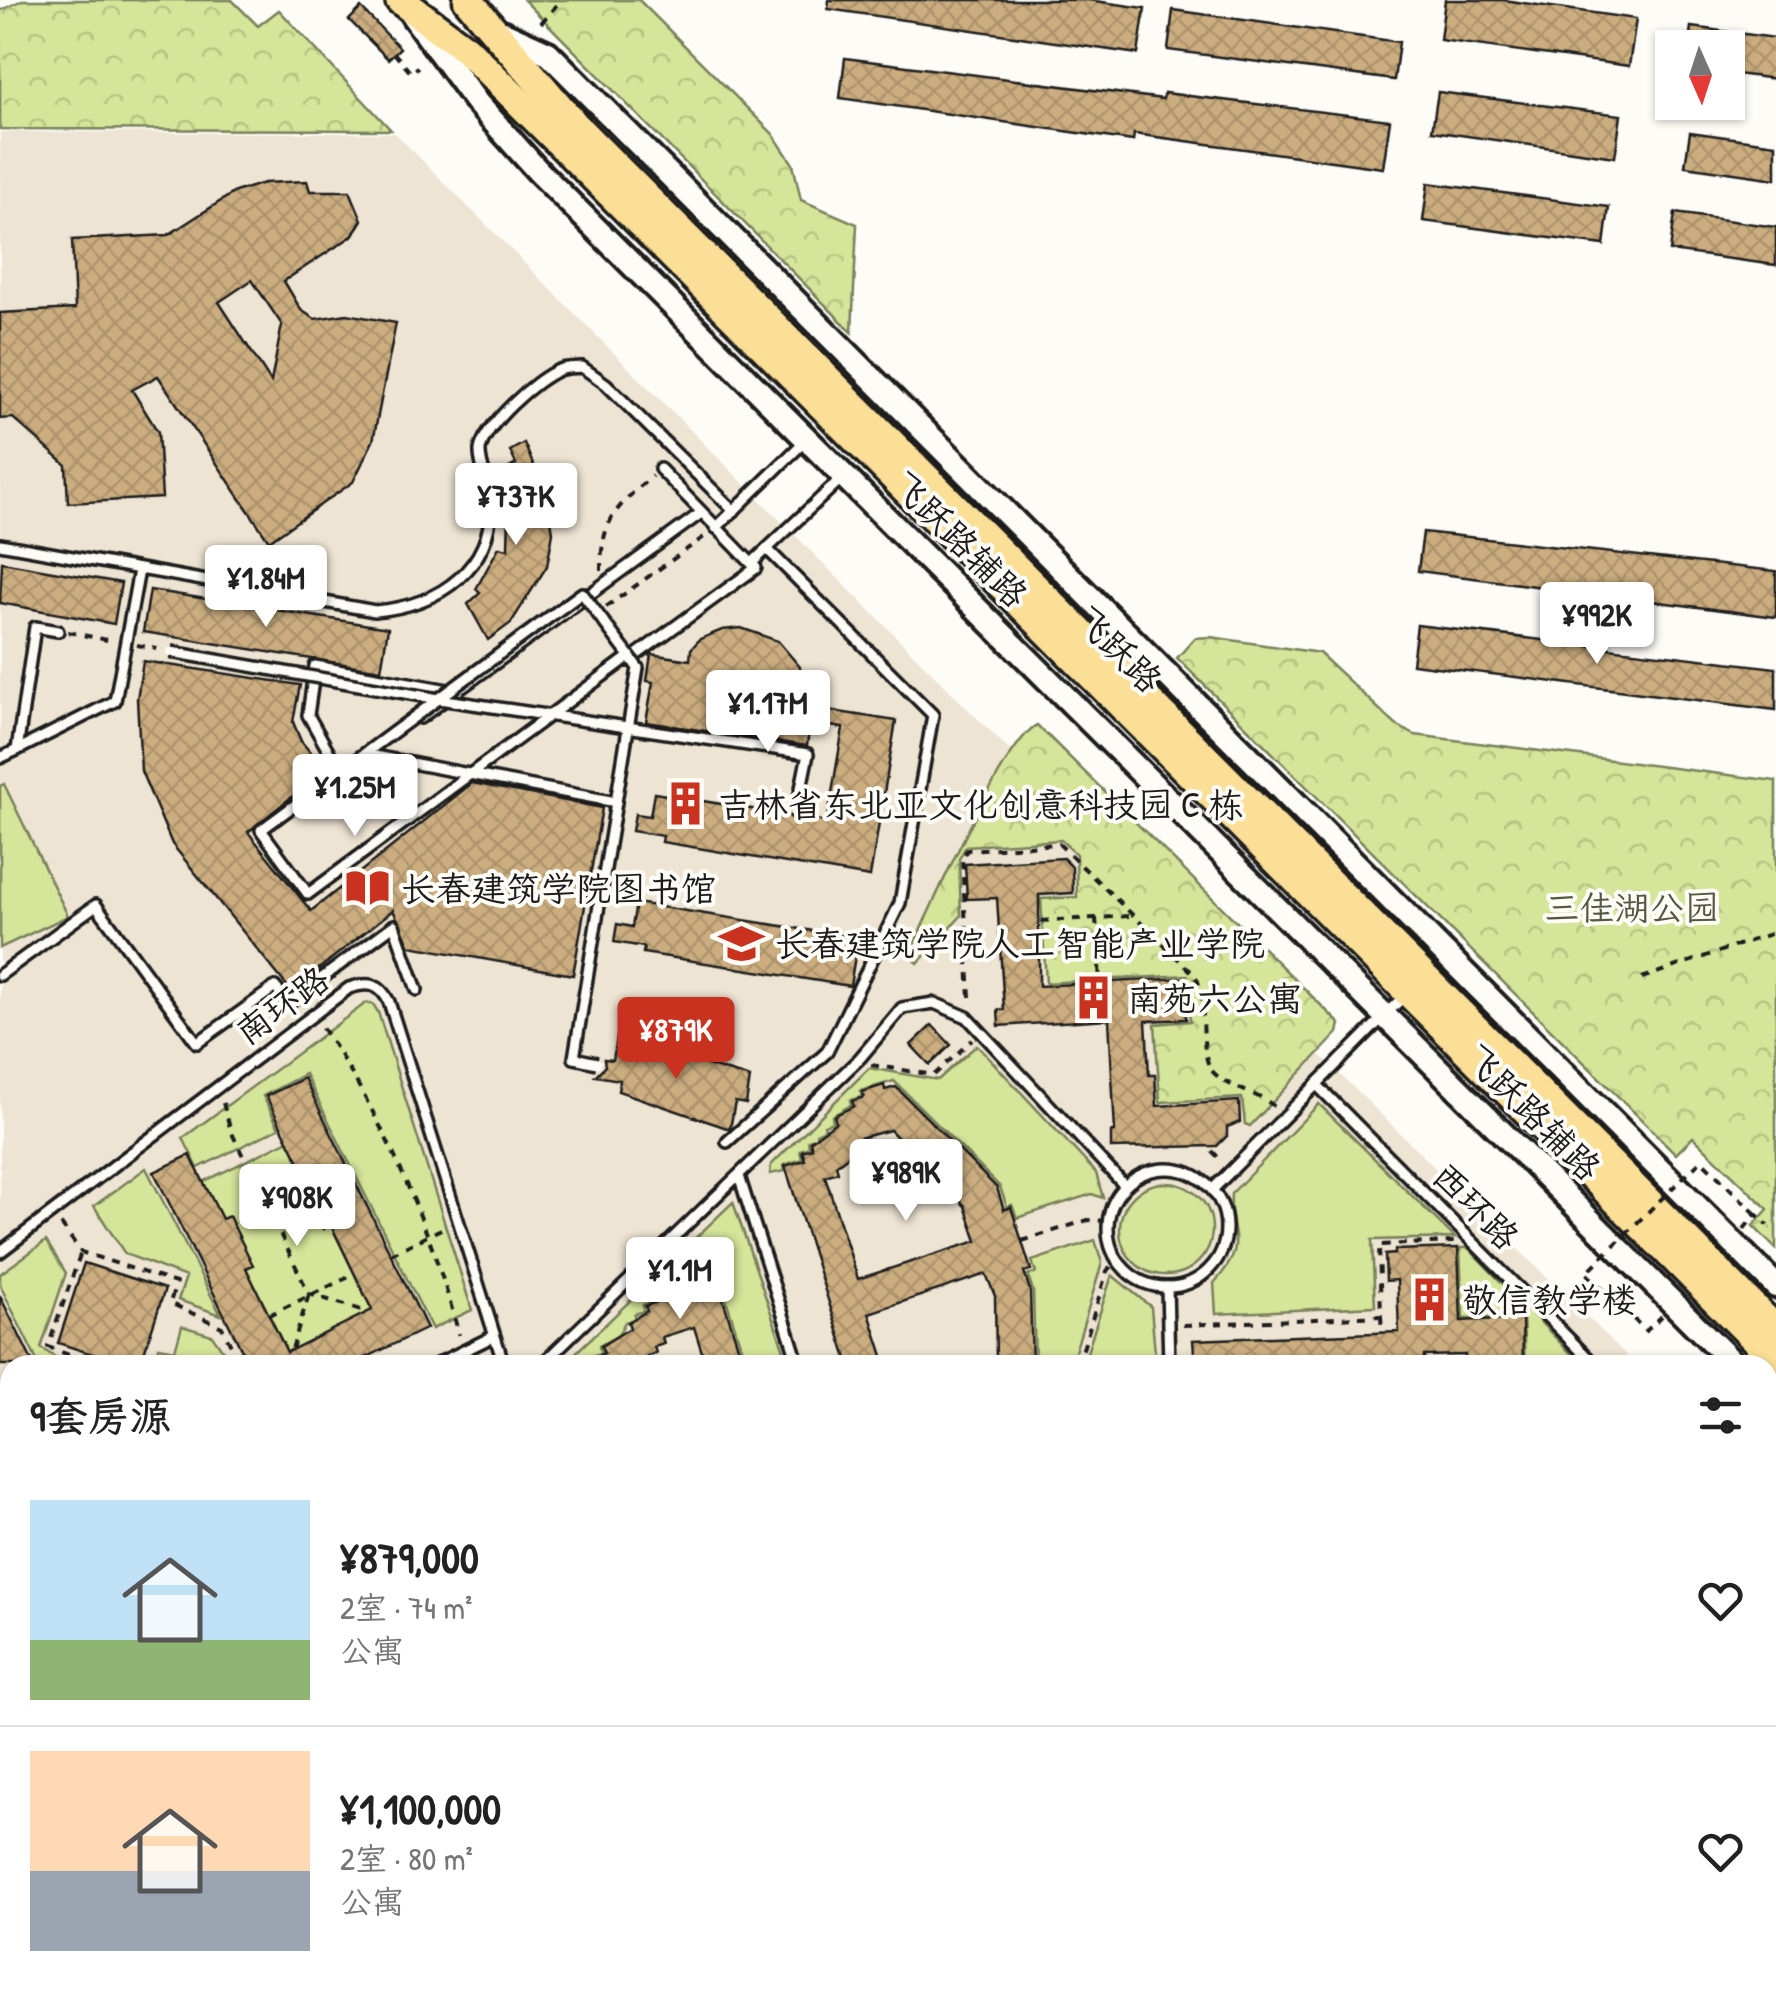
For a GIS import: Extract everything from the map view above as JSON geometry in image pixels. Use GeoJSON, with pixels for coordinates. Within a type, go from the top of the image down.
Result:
{"type":"FeatureCollection","features":[{"type":"Feature","properties":{"kind":"main road","name":"飞跃路"},"geometry":{"type":"LineString","coordinates":[[468,0],[579,130],[1415,984],[1771,1355]]}},
{"type":"Feature","properties":{"kind":"main road","name":"飞跃路"},"geometry":{"type":"LineString","coordinates":[[403,2],[466,49],[895,480],[1776,1330]]}},
{"type":"Feature","properties":{"kind":"street","name":"飞跃路辅路"},"geometry":{"type":"LineString","coordinates":[[403,2],[504,135],[1725,1355]]}},
{"type":"Feature","properties":{"kind":"street","name":"飞跃路辅路"},"geometry":{"type":"LineString","coordinates":[[497,30],[548,54],[1776,1286]]}},
{"type":"Feature","properties":{"kind":"street"},"geometry":{"type":"LineString","coordinates":[[741,371],[801,384]]}},
{"type":"Feature","properties":{"kind":"street"},"geometry":{"type":"LineString","coordinates":[[895,480],[923,552]]}},
{"type":"Feature","properties":{"kind":"lane"},"geometry":{"type":"LineString","coordinates":[[0,544],[375,611],[404,609],[430,600],[463,578],[490,531],[490,493],[480,456],[484,432],[558,370],[582,367],[606,384],[734,511]]}},
{"type":"Feature","properties":{"kind":"lane"},"geometry":{"type":"LineString","coordinates":[[716,528],[808,438]]}},
{"type":"Feature","properties":{"kind":"lane"},"geometry":{"type":"LineString","coordinates":[[660,469],[756,568],[308,894],[263,832],[701,514]]}},
{"type":"Feature","properties":{"kind":"lane"},"geometry":{"type":"LineString","coordinates":[[752,563],[846,474]]}},
{"type":"Feature","properties":{"kind":"lane"},"geometry":{"type":"LineString","coordinates":[[727,1142],[828,1052],[900,903],[934,715],[768,548]]}},
{"type":"Feature","properties":{"kind":"lane"},"geometry":{"type":"LineString","coordinates":[[0,758],[115,701],[138,570]]}},
{"type":"Feature","properties":{"kind":"lane"},"geometry":{"type":"LineString","coordinates":[[597,1063],[574,1058],[573,1042],[638,668],[630,656],[582,593],[261,830],[308,894],[630,656]]}},
{"type":"Feature","properties":{"kind":"lane"},"geometry":{"type":"LineString","coordinates":[[17,750],[35,627],[58,631]]}},
{"type":"Feature","properties":{"kind":"lane"},"geometry":{"type":"LineString","coordinates":[[171,652],[628,730],[808,754],[796,813]]}},
{"type":"Feature","properties":{"kind":"lane"},"geometry":{"type":"LineString","coordinates":[[342,775],[308,714],[314,666],[457,691]]}},
{"type":"Feature","properties":{"kind":"lane"},"geometry":{"type":"LineString","coordinates":[[369,755],[616,802]]}},
{"type":"Feature","properties":{"kind":"lane"},"geometry":{"type":"LineString","coordinates":[[0,975],[96,905],[197,1042],[275,987],[288,1003],[394,925],[417,990]]}},
{"type":"Feature","properties":{"kind":"lane","name":"南环路"},"geometry":{"type":"LineString","coordinates":[[0,1252],[349,988],[362,984],[384,990],[390,1002],[501,1355]]}},
{"type":"Feature","properties":{"kind":"lane"},"geometry":{"type":"LineString","coordinates":[[1212,1189],[1415,984]]}},
{"type":"Feature","properties":{"kind":"lane"},"geometry":{"type":"LineString","coordinates":[[551,1355],[860,1058],[902,1008],[934,1003],[951,1008],[980,1032],[1126,1186]]}},
{"type":"Feature","properties":{"kind":"lane","name":"西环路"},"geometry":{"type":"LineString","coordinates":[[1318,1086],[1585,1355]]}},
{"type":"Feature","properties":{"kind":"lane"},"geometry":{"type":"LineString","coordinates":[[1180,1170],[1212,1189],[1227,1224],[1217,1261],[1204,1275],[1166,1288],[1147,1284],[1116,1259],[1108,1221],[1126,1186],[1142,1174],[1180,1170]]}},
{"type":"Feature","properties":{"kind":"lane"},"geometry":{"type":"LineString","coordinates":[[739,1176],[795,1355]]}},
{"type":"Feature","properties":{"kind":"lane"},"geometry":{"type":"LineString","coordinates":[[1166,1288],[1169,1355]]}},
{"type":"Feature","properties":{"kind":"lane"},"geometry":{"type":"LineString","coordinates":[[455,1355],[494,1336]]}},
{"type":"Feature","properties":{"kind":"path"},"geometry":{"type":"LineString","coordinates":[[541,23],[560,0]]}},
{"type":"Feature","properties":{"kind":"path"},"geometry":{"type":"LineString","coordinates":[[394,54],[412,73],[418,67]]}},
{"type":"Feature","properties":{"kind":"path"},"geometry":{"type":"LineString","coordinates":[[582,593],[601,577],[601,533],[622,502],[660,469]]}},
{"type":"Feature","properties":{"kind":"path"},"geometry":{"type":"LineString","coordinates":[[597,613],[716,528]]}},
{"type":"Feature","properties":{"kind":"path"},"geometry":{"type":"LineString","coordinates":[[970,997],[962,859],[967,850],[1059,844],[1202,986],[1208,1063],[1214,1074],[1259,1093],[1286,1117]]}},
{"type":"Feature","properties":{"kind":"path"},"geometry":{"type":"LineString","coordinates":[[1040,921],[1133,916]]}},
{"type":"Feature","properties":{"kind":"path"},"geometry":{"type":"LineString","coordinates":[[1096,918],[1100,982]]}},
{"type":"Feature","properties":{"kind":"path"},"geometry":{"type":"LineString","coordinates":[[1642,978],[1776,932]]}},
{"type":"Feature","properties":{"kind":"path"},"geometry":{"type":"LineString","coordinates":[[322,1028],[377,1118],[459,1335]]}},
{"type":"Feature","properties":{"kind":"path"},"geometry":{"type":"LineString","coordinates":[[867,1064],[934,1075],[980,1032]]}},
{"type":"Feature","properties":{"kind":"path"},"geometry":{"type":"LineString","coordinates":[[222,1103],[230,1132],[309,1294],[292,1350]]}},
{"type":"Feature","properties":{"kind":"path"},"geometry":{"type":"LineString","coordinates":[[1662,1316],[1646,1331],[1586,1273],[1701,1160],[1768,1225]]}},
{"type":"Feature","properties":{"kind":"path"},"geometry":{"type":"LineString","coordinates":[[1744,1228],[1756,1214]]}},
{"type":"Feature","properties":{"kind":"path"},"geometry":{"type":"LineString","coordinates":[[391,1254],[459,1220]]}},
{"type":"Feature","properties":{"kind":"path"},"geometry":{"type":"LineString","coordinates":[[1022,1241],[1088,1220],[1108,1221]]}},
{"type":"Feature","properties":{"kind":"path"},"geometry":{"type":"LineString","coordinates":[[61,1224],[81,1252],[176,1283],[170,1303],[222,1327],[236,1355]]}},
{"type":"Feature","properties":{"kind":"path"},"geometry":{"type":"LineString","coordinates":[[1382,1332],[1378,1246],[1474,1242]]}},
{"type":"Feature","properties":{"kind":"path"},"geometry":{"type":"LineString","coordinates":[[63,1355],[48,1347],[81,1252]]}},
{"type":"Feature","properties":{"kind":"path"},"geometry":{"type":"LineString","coordinates":[[1081,1355],[1107,1270],[1116,1259]]}},
{"type":"Feature","properties":{"kind":"path"},"geometry":{"type":"LineString","coordinates":[[269,1315],[355,1274]]}},
{"type":"Feature","properties":{"kind":"path"},"geometry":{"type":"LineString","coordinates":[[1204,1275],[1206,1289]]}},
{"type":"Feature","properties":{"kind":"path"},"geometry":{"type":"LineString","coordinates":[[309,1294],[368,1312]]}},
{"type":"Feature","properties":{"kind":"path"},"geometry":{"type":"LineString","coordinates":[[1182,1324],[1381,1316]]}},
{"type":"Feature","properties":{"kind":"shaded area"},"geometry":{"type":"Polygon","coordinates":[[[0,132],[395,133],[970,711],[1626,1355],[0,1355],[0,132]]]}},
{"type":"Feature","properties":{"kind":"green space"},"geometry":{"type":"Polygon","coordinates":[[[22,0],[232,0],[258,26],[279,10],[391,130],[0,129],[0,11],[22,0]]]}},
{"type":"Feature","properties":{"kind":"green space"},"geometry":{"type":"Polygon","coordinates":[[[524,0],[639,0],[773,134],[793,164],[801,200],[857,224],[852,332],[524,0]]]}},
{"type":"Feature","properties":{"kind":"green space","name":"三佳湖公园"},"geometry":{"type":"Polygon","coordinates":[[[1195,638],[1319,653],[1396,725],[1415,735],[1776,781],[1776,1249],[1753,1226],[1768,1209],[1693,1137],[1676,1154],[1177,658],[1195,638]]]}},
{"type":"Feature","properties":{"kind":"green space"},"geometry":{"type":"Polygon","coordinates":[[[1037,725],[1340,1024],[1338,1033],[1250,1126],[1245,1124],[1242,1098],[1160,1102],[1155,1024],[1190,1021],[1187,975],[1046,983],[1041,899],[1077,897],[1076,854],[1061,840],[966,846],[959,859],[961,916],[918,963],[909,955],[987,794],[1023,738],[1037,725]]]}},
{"type":"Feature","properties":{"kind":"green space"},"geometry":{"type":"Polygon","coordinates":[[[4,784],[68,916],[0,948],[0,786],[4,784]]]}},
{"type":"Feature","properties":{"kind":"green space"},"geometry":{"type":"Polygon","coordinates":[[[366,1003],[373,1004],[378,1012],[472,1310],[432,1329],[305,1074],[263,1096],[279,1128],[198,1168],[183,1138],[366,1003]]]}},
{"type":"Feature","properties":{"kind":"green space"},"geometry":{"type":"Polygon","coordinates":[[[977,1045],[1096,1173],[1103,1198],[1092,1194],[1017,1218],[1012,1205],[1007,1207],[1000,1187],[894,1081],[860,1091],[862,1097],[850,1100],[851,1105],[832,1116],[833,1122],[816,1133],[817,1138],[808,1140],[809,1147],[800,1150],[802,1159],[784,1165],[785,1171],[770,1174],[771,1165],[869,1068],[938,1080],[977,1045]]]}},
{"type":"Feature","properties":{"kind":"green space"},"geometry":{"type":"Polygon","coordinates":[[[1319,1104],[1455,1238],[1372,1240],[1375,1306],[1216,1314],[1214,1283],[1235,1248],[1231,1194],[1319,1104]]]}},
{"type":"Feature","properties":{"kind":"green space"},"geometry":{"type":"Polygon","coordinates":[[[289,1140],[306,1176],[299,1181],[323,1229],[331,1225],[372,1310],[287,1352],[246,1268],[252,1265],[229,1217],[222,1219],[203,1182],[289,1140]]]}},
{"type":"Feature","properties":{"kind":"green space"},"geometry":{"type":"Polygon","coordinates":[[[146,1168],[221,1315],[178,1300],[186,1277],[125,1254],[94,1206],[146,1168]]]}},
{"type":"Feature","properties":{"kind":"green space"},"geometry":{"type":"Polygon","coordinates":[[[1166,1183],[1184,1186],[1199,1196],[1209,1211],[1209,1247],[1199,1262],[1184,1272],[1166,1275],[1148,1272],[1133,1262],[1123,1247],[1120,1229],[1123,1211],[1133,1196],[1148,1186],[1166,1183]]]}},
{"type":"Feature","properties":{"kind":"green space"},"geometry":{"type":"Polygon","coordinates":[[[733,1202],[786,1355],[744,1355],[711,1252],[682,1262],[685,1274],[668,1280],[670,1285],[643,1305],[643,1311],[634,1314],[635,1319],[625,1322],[618,1335],[599,1346],[601,1353],[573,1355],[733,1202]]]}},
{"type":"Feature","properties":{"kind":"green space"},"geometry":{"type":"Polygon","coordinates":[[[1095,1240],[1102,1263],[1074,1355],[1035,1355],[1033,1291],[1028,1275],[1036,1273],[1032,1261],[1095,1240]]]}},
{"type":"Feature","properties":{"kind":"green space"},"geometry":{"type":"Polygon","coordinates":[[[46,1241],[66,1273],[41,1348],[52,1355],[34,1355],[0,1285],[0,1274],[46,1241]]]}},
{"type":"Feature","properties":{"kind":"green space"},"geometry":{"type":"Polygon","coordinates":[[[1460,1248],[1468,1248],[1572,1355],[1525,1355],[1523,1317],[1463,1319],[1460,1248]]]}},
{"type":"Feature","properties":{"kind":"green space"},"geometry":{"type":"Polygon","coordinates":[[[1112,1275],[1151,1307],[1155,1355],[1086,1355],[1112,1275]]]}},
{"type":"Feature","properties":{"kind":"green space"},"geometry":{"type":"Polygon","coordinates":[[[182,1326],[212,1335],[225,1354],[156,1355],[159,1347],[175,1350],[182,1326]]]}},
{"type":"Feature","properties":{"kind":"building"},"geometry":{"type":"Polygon","coordinates":[[[829,0],[1088,0],[1145,8],[1138,54],[828,9],[829,0]]]}},
{"type":"Feature","properties":{"kind":"building"},"geometry":{"type":"Polygon","coordinates":[[[1445,0],[1503,0],[1636,19],[1629,66],[1440,40],[1445,0]]]}},
{"type":"Feature","properties":{"kind":"building"},"geometry":{"type":"Polygon","coordinates":[[[361,8],[400,48],[388,59],[349,20],[361,8]]]}},
{"type":"Feature","properties":{"kind":"building"},"geometry":{"type":"Polygon","coordinates":[[[1173,10],[1399,42],[1394,80],[1168,50],[1173,10]]]}},
{"type":"Feature","properties":{"kind":"building"},"geometry":{"type":"Polygon","coordinates":[[[1745,34],[1776,38],[1776,79],[1745,75],[1745,34]]]}},
{"type":"Feature","properties":{"kind":"building"},"geometry":{"type":"Polygon","coordinates":[[[845,58],[1163,99],[1164,93],[1390,120],[1383,168],[1134,134],[1133,141],[840,98],[845,58]]]}},
{"type":"Feature","properties":{"kind":"building"},"geometry":{"type":"Polygon","coordinates":[[[1438,92],[1621,115],[1615,157],[1432,131],[1438,92]]]}},
{"type":"Feature","properties":{"kind":"building"},"geometry":{"type":"Polygon","coordinates":[[[1690,132],[1776,144],[1776,179],[1685,166],[1690,132]]]}},
{"type":"Feature","properties":{"kind":"building"},"geometry":{"type":"Polygon","coordinates":[[[307,181],[310,191],[350,191],[362,220],[352,236],[284,281],[301,310],[315,319],[347,314],[396,323],[373,441],[353,482],[269,541],[158,376],[132,390],[158,432],[162,498],[68,503],[66,465],[13,418],[0,419],[0,313],[75,309],[72,240],[168,235],[235,192],[264,183],[307,181]],[[252,280],[219,302],[271,382],[282,325],[252,280]]]}},
{"type":"Feature","properties":{"kind":"building"},"geometry":{"type":"Polygon","coordinates":[[[1428,183],[1609,207],[1604,245],[1423,221],[1428,183]]]}},
{"type":"Feature","properties":{"kind":"building"},"geometry":{"type":"Polygon","coordinates":[[[1675,213],[1776,227],[1776,265],[1670,251],[1675,213]]]}},
{"type":"Feature","properties":{"kind":"building"},"geometry":{"type":"Polygon","coordinates":[[[524,443],[547,497],[553,532],[547,566],[511,623],[488,640],[468,604],[480,593],[476,589],[499,547],[508,549],[509,510],[496,476],[516,464],[510,451],[524,443]]]}},
{"type":"Feature","properties":{"kind":"building"},"geometry":{"type":"Polygon","coordinates":[[[1423,532],[1776,571],[1776,617],[1418,571],[1423,532]]]}},
{"type":"Feature","properties":{"kind":"building"},"geometry":{"type":"Polygon","coordinates":[[[2,562],[121,583],[114,624],[0,603],[2,562]]]}},
{"type":"Feature","properties":{"kind":"building"},"geometry":{"type":"Polygon","coordinates":[[[150,590],[388,628],[381,670],[143,632],[150,590]]]}},
{"type":"Feature","properties":{"kind":"building"},"geometry":{"type":"Polygon","coordinates":[[[1417,625],[1776,668],[1776,710],[1412,664],[1417,625]]]}},
{"type":"Feature","properties":{"kind":"building"},"geometry":{"type":"Polygon","coordinates":[[[741,628],[778,641],[800,667],[801,682],[824,686],[820,709],[896,721],[870,877],[662,842],[663,836],[632,831],[635,814],[650,816],[654,793],[788,815],[795,821],[803,818],[827,822],[843,728],[810,723],[807,746],[646,722],[653,682],[647,681],[651,654],[690,660],[691,649],[700,639],[741,628]]]}},
{"type":"Feature","properties":{"kind":"building"},"geometry":{"type":"Polygon","coordinates":[[[143,661],[300,685],[293,722],[301,741],[325,770],[248,832],[311,911],[472,783],[602,808],[573,975],[410,946],[393,910],[291,991],[172,844],[141,771],[137,699],[143,661]]]}},
{"type":"Feature","properties":{"kind":"building","name":"南苑六公寓"},"geometry":{"type":"Polygon","coordinates":[[[1063,858],[1072,867],[1073,893],[1039,895],[1039,986],[1184,978],[1186,1019],[1146,1021],[1149,1075],[1155,1075],[1157,1106],[1239,1101],[1240,1122],[1227,1127],[1227,1136],[1217,1146],[1111,1148],[1111,1132],[1115,1132],[1109,1019],[999,1026],[998,1010],[1004,1010],[997,898],[967,899],[965,864],[1063,858]]]}},
{"type":"Feature","properties":{"kind":"building"},"geometry":{"type":"Polygon","coordinates":[[[636,903],[858,938],[850,986],[643,953],[644,947],[614,942],[617,924],[632,927],[636,903]]]}},
{"type":"Feature","properties":{"kind":"building"},"geometry":{"type":"Polygon","coordinates":[[[932,1025],[951,1045],[930,1065],[911,1045],[932,1025]]]}},
{"type":"Feature","properties":{"kind":"building"},"geometry":{"type":"Polygon","coordinates":[[[617,1037],[750,1078],[746,1104],[735,1102],[730,1129],[618,1091],[620,1080],[595,1076],[605,1066],[604,1059],[613,1060],[617,1037]]]}},
{"type":"Feature","properties":{"kind":"building"},"geometry":{"type":"Polygon","coordinates":[[[304,1078],[427,1328],[372,1355],[234,1355],[242,1351],[154,1172],[190,1155],[222,1219],[229,1216],[253,1265],[246,1268],[287,1352],[372,1310],[331,1225],[323,1229],[299,1180],[306,1176],[266,1096],[304,1078]]]}},
{"type":"Feature","properties":{"kind":"building"},"geometry":{"type":"Polygon","coordinates":[[[884,1085],[885,1090],[896,1087],[997,1188],[1004,1210],[1011,1207],[1031,1270],[1024,1272],[1030,1290],[1032,1355],[996,1355],[995,1296],[986,1274],[869,1313],[883,1355],[846,1355],[785,1166],[805,1160],[802,1151],[812,1148],[810,1141],[836,1122],[834,1116],[854,1106],[852,1101],[864,1097],[862,1092],[884,1085]],[[890,1130],[860,1138],[862,1145],[836,1165],[838,1172],[825,1176],[858,1279],[977,1241],[965,1206],[890,1130]]]}},
{"type":"Feature","properties":{"kind":"building","name":"敬信教学楼"},"geometry":{"type":"Polygon","coordinates":[[[1458,1248],[1461,1321],[1522,1318],[1523,1355],[1194,1355],[1193,1340],[1399,1332],[1397,1280],[1386,1281],[1385,1255],[1395,1254],[1395,1250],[1458,1248]]]}},
{"type":"Feature","properties":{"kind":"building"},"geometry":{"type":"Polygon","coordinates":[[[709,1255],[741,1355],[703,1355],[694,1327],[662,1337],[664,1344],[654,1347],[656,1353],[650,1355],[600,1355],[604,1353],[601,1346],[630,1328],[628,1322],[647,1311],[645,1306],[655,1303],[654,1298],[664,1295],[662,1289],[672,1286],[670,1281],[688,1275],[685,1263],[709,1255]]]}},
{"type":"Feature","properties":{"kind":"building"},"geometry":{"type":"Polygon","coordinates":[[[84,1263],[165,1289],[143,1355],[95,1355],[58,1343],[84,1263]]]}},
{"type":"Feature","properties":{"kind":"building"},"geometry":{"type":"Polygon","coordinates":[[[0,1296],[29,1355],[0,1355],[0,1296]]]}},
{"type":"Feature","properties":{"kind":"place","name":"吉林省东北亚文化创意科技园 C 栋"},"geometry":{"type":"Point","coordinates":[685,804]}},
{"type":"Feature","properties":{"kind":"place","name":"长春建筑学院图书馆"},"geometry":{"type":"Point","coordinates":[368,888]}},
{"type":"Feature","properties":{"kind":"place","name":"长春建筑学院人工智能产业学院"},"geometry":{"type":"Point","coordinates":[742,943]}},
{"type":"Feature","properties":{"kind":"place","name":"南苑六公寓"},"geometry":{"type":"Point","coordinates":[1094,998]}},
{"type":"Feature","properties":{"kind":"place","name":"敬信教学楼"},"geometry":{"type":"Point","coordinates":[1429,1299]}}]}
